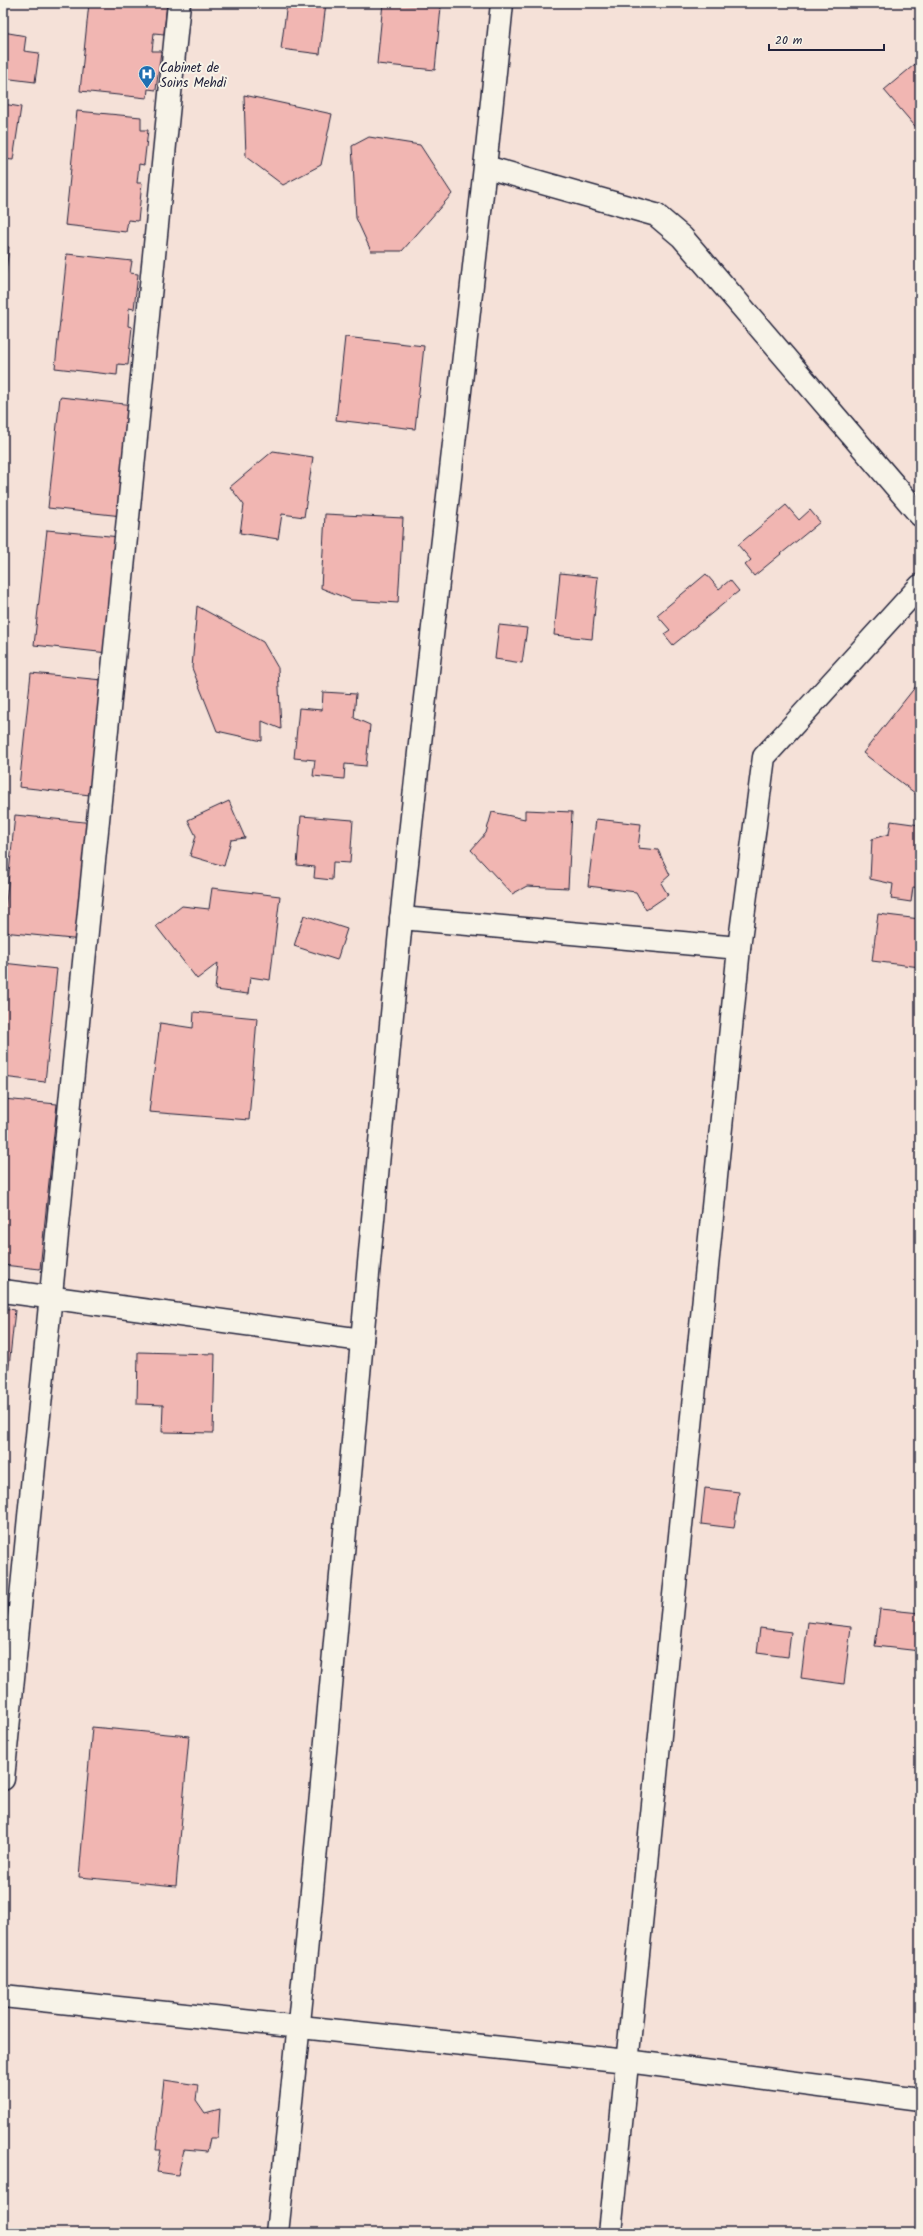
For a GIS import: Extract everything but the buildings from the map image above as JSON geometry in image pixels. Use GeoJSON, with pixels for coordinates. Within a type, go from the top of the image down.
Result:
{"type":"FeatureCollection","features":[{"type":"Feature","properties":{"kind":"street"},"geometry":{"type":"LineString","coordinates":[[3,1779],[179,3]]}},
{"type":"Feature","properties":{"kind":"street"},"geometry":{"type":"LineString","coordinates":[[277,2233],[300,2027],[401,918],[486,167],[502,3]]}},
{"type":"Feature","properties":{"kind":"street"},"geometry":{"type":"LineString","coordinates":[[486,167],[656,215],[682,237],[920,515]]}},
{"type":"Feature","properties":{"kind":"street"},"geometry":{"type":"LineString","coordinates":[[610,2233],[739,948],[764,756],[920,586]]}},
{"type":"Feature","properties":{"kind":"street"},"geometry":{"type":"LineString","coordinates":[[401,918],[739,948]]}},
{"type":"Feature","properties":{"kind":"street"},"geometry":{"type":"LineString","coordinates":[[3,1291],[362,1340]]}},
{"type":"Feature","properties":{"kind":"street"},"geometry":{"type":"LineString","coordinates":[[3,1996],[627,2061],[920,2099]]}},
{"type":"Feature","properties":{"kind":"place","name":"Cabinet de Soins Mehdi"},"geometry":{"type":"Point","coordinates":[147,89]}}]}
